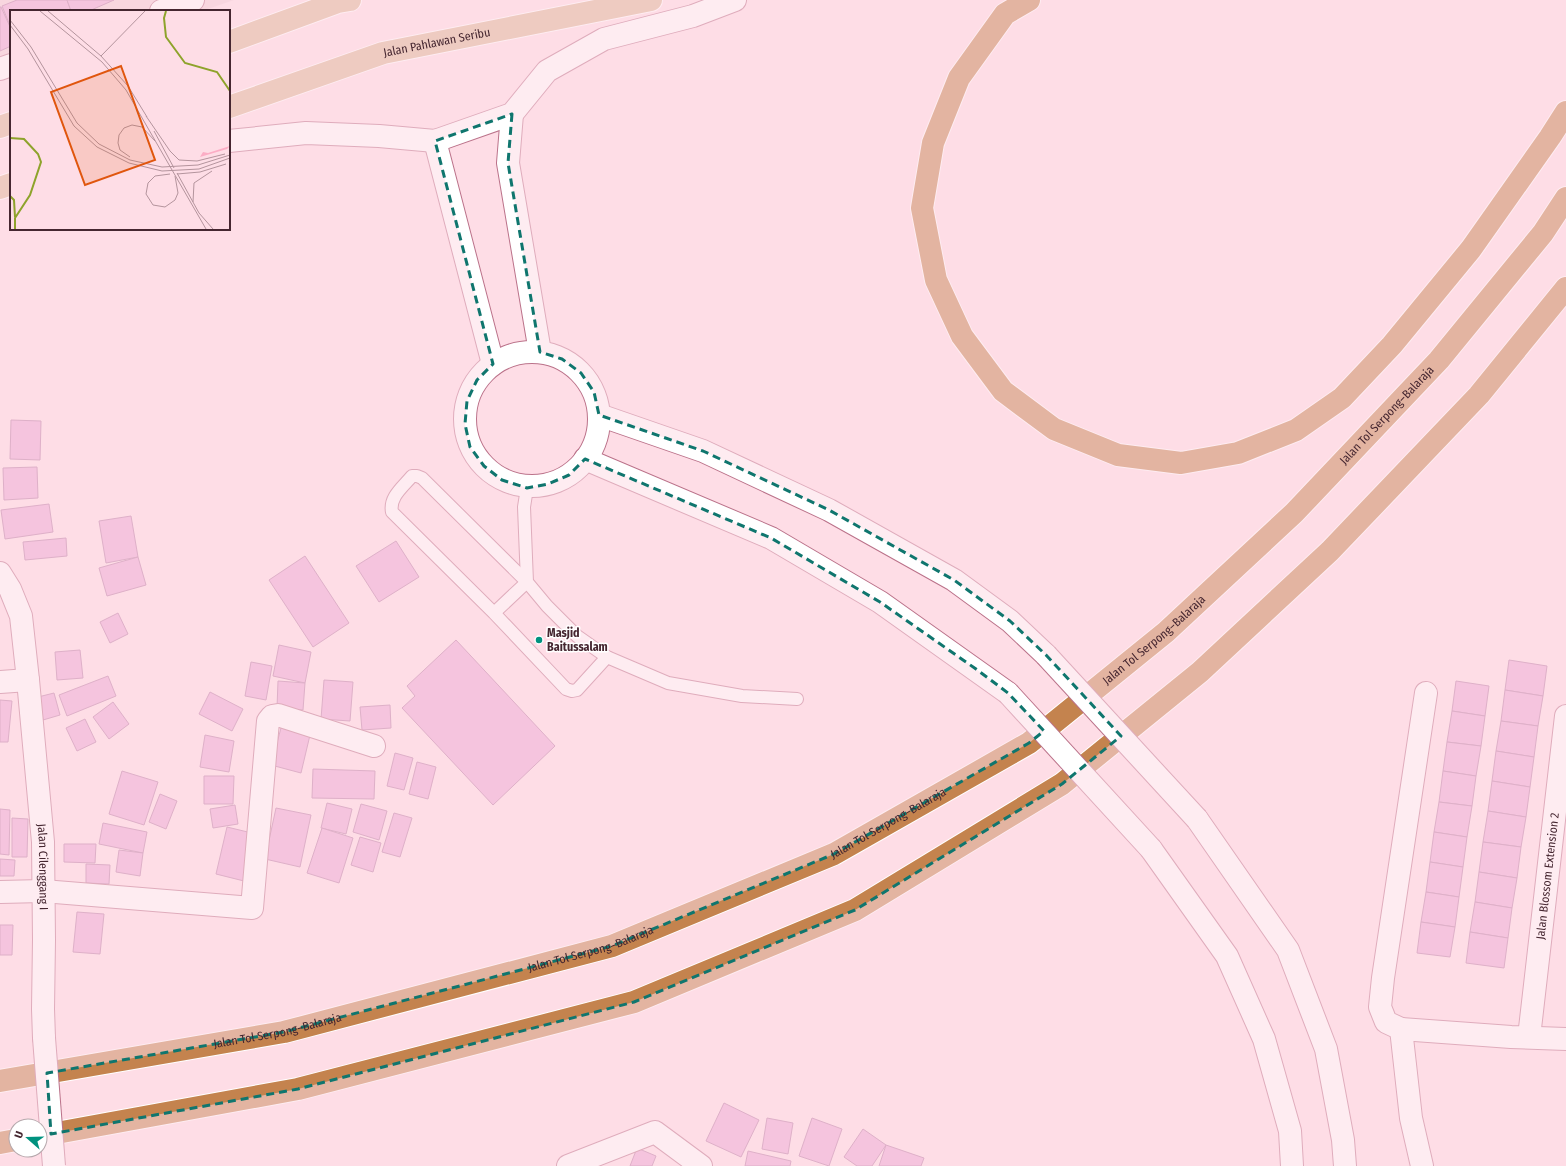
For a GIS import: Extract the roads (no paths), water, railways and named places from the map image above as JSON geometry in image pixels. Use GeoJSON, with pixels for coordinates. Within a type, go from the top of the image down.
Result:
{"type":"FeatureCollection","features":[{"type":"Feature","properties":{"kind":"highway"},"geometry":{"type":"LineString","coordinates":[[1029,0],[1006,14],[958,78],[933,143],[922,208],[936,280],[962,336],[1003,390],[1054,430],[1118,455],[1181,462],[1238,453],[1296,430],[1342,398],[1392,345],[1471,249],[1566,112]]}},
{"type":"Feature","properties":{"kind":"highway","name":"Jalan Tol Serpong–Balaraja"},"geometry":{"type":"LineString","coordinates":[[0,1081],[284,1032],[612,946],[834,854],[1029,743],[1166,632],[1294,513],[1439,360],[1543,233],[1566,198]]}},
{"type":"Feature","properties":{"kind":"highway"},"geometry":{"type":"LineString","coordinates":[[48,1135],[298,1089],[634,1002],[855,910],[1062,784],[1200,672],[1330,551],[1479,395],[1566,288]]}},
{"type":"Feature","properties":{"kind":"main road"},"geometry":{"type":"LineString","coordinates":[[230,42],[338,2],[350,0]]}},
{"type":"Feature","properties":{"kind":"main road","name":"Jalan Pahlawan Seribu"},"geometry":{"type":"LineString","coordinates":[[230,107],[383,53],[651,0]]}},
{"type":"Feature","properties":{"kind":"main road"},"geometry":{"type":"LineString","coordinates":[[0,127],[10,123]]}},
{"type":"Feature","properties":{"kind":"main road"},"geometry":{"type":"LineString","coordinates":[[0,188],[10,184]]}},
{"type":"Feature","properties":{"kind":"street"},"geometry":{"type":"LineString","coordinates":[[170,8],[193,0]]}},
{"type":"Feature","properties":{"kind":"street"},"geometry":{"type":"LineString","coordinates":[[230,141],[306,132],[435,141],[512,114],[547,71],[604,40],[693,16],[735,0]]}},
{"type":"Feature","properties":{"kind":"street"},"geometry":{"type":"LineString","coordinates":[[0,68],[10,65]]}},
{"type":"Feature","properties":{"kind":"street"},"geometry":{"type":"LineString","coordinates":[[512,114],[508,163],[540,352]]}},
{"type":"Feature","properties":{"kind":"street"},"geometry":{"type":"LineString","coordinates":[[435,141],[494,364]]}},
{"type":"Feature","properties":{"kind":"street"},"geometry":{"type":"LineString","coordinates":[[524,352],[540,352],[562,359],[581,373],[594,392],[599,415],[596,438],[586,459],[569,475],[548,484],[527,488],[502,480],[484,466],[470,447],[465,424],[467,401],[477,380],[494,364],[508,356],[524,352]]}},
{"type":"Feature","properties":{"kind":"street"},"geometry":{"type":"LineString","coordinates":[[599,415],[702,451],[830,510],[954,580],[1010,621],[1046,655],[1198,819],[1288,950],[1326,1049],[1343,1140],[1345,1166]]}},
{"type":"Feature","properties":{"kind":"street"},"geometry":{"type":"LineString","coordinates":[[586,459],[771,538],[880,602],[1008,692],[1152,849],[1227,956],[1264,1039],[1290,1131],[1292,1166]]}},
{"type":"Feature","properties":{"kind":"street","name":"Jalan Cilenggang I"},"geometry":{"type":"LineString","coordinates":[[0,573],[10,589],[21,616],[28,680],[42,835],[44,1038],[54,1166]]}},
{"type":"Feature","properties":{"kind":"street"},"geometry":{"type":"LineString","coordinates":[[0,682],[28,680]]}},
{"type":"Feature","properties":{"kind":"street"},"geometry":{"type":"LineString","coordinates":[[1426,693],[1383,978],[1380,1007],[1386,1022],[1401,1029],[1566,1039]]}},
{"type":"Feature","properties":{"kind":"street"},"geometry":{"type":"LineString","coordinates":[[0,892],[43,891],[252,908],[268,721],[272,716],[278,715],[374,746]]}},
{"type":"Feature","properties":{"kind":"street","name":"Jalan Blossom Extension 2"},"geometry":{"type":"LineString","coordinates":[[1529,1037],[1566,716]]}},
{"type":"Feature","properties":{"kind":"street"},"geometry":{"type":"LineString","coordinates":[[1401,1029],[1411,1118],[1422,1166]]}},
{"type":"Feature","properties":{"kind":"street"},"geometry":{"type":"LineString","coordinates":[[568,1166],[655,1132],[701,1166]]}},
{"type":"Feature","properties":{"kind":"lane"},"geometry":{"type":"LineString","coordinates":[[607,657],[577,690],[572,691],[566,689],[494,613],[392,512],[392,500],[412,476],[422,478],[527,582],[547,606],[578,636],[607,657],[668,683],[742,696],[797,699]]}},
{"type":"Feature","properties":{"kind":"lane"},"geometry":{"type":"LineString","coordinates":[[494,613],[527,582],[524,507],[527,488]]}},
{"type":"Feature","properties":{"kind":"place","name":"Masjid Baitussalam"},"geometry":{"type":"Point","coordinates":[539,640]}}]}
